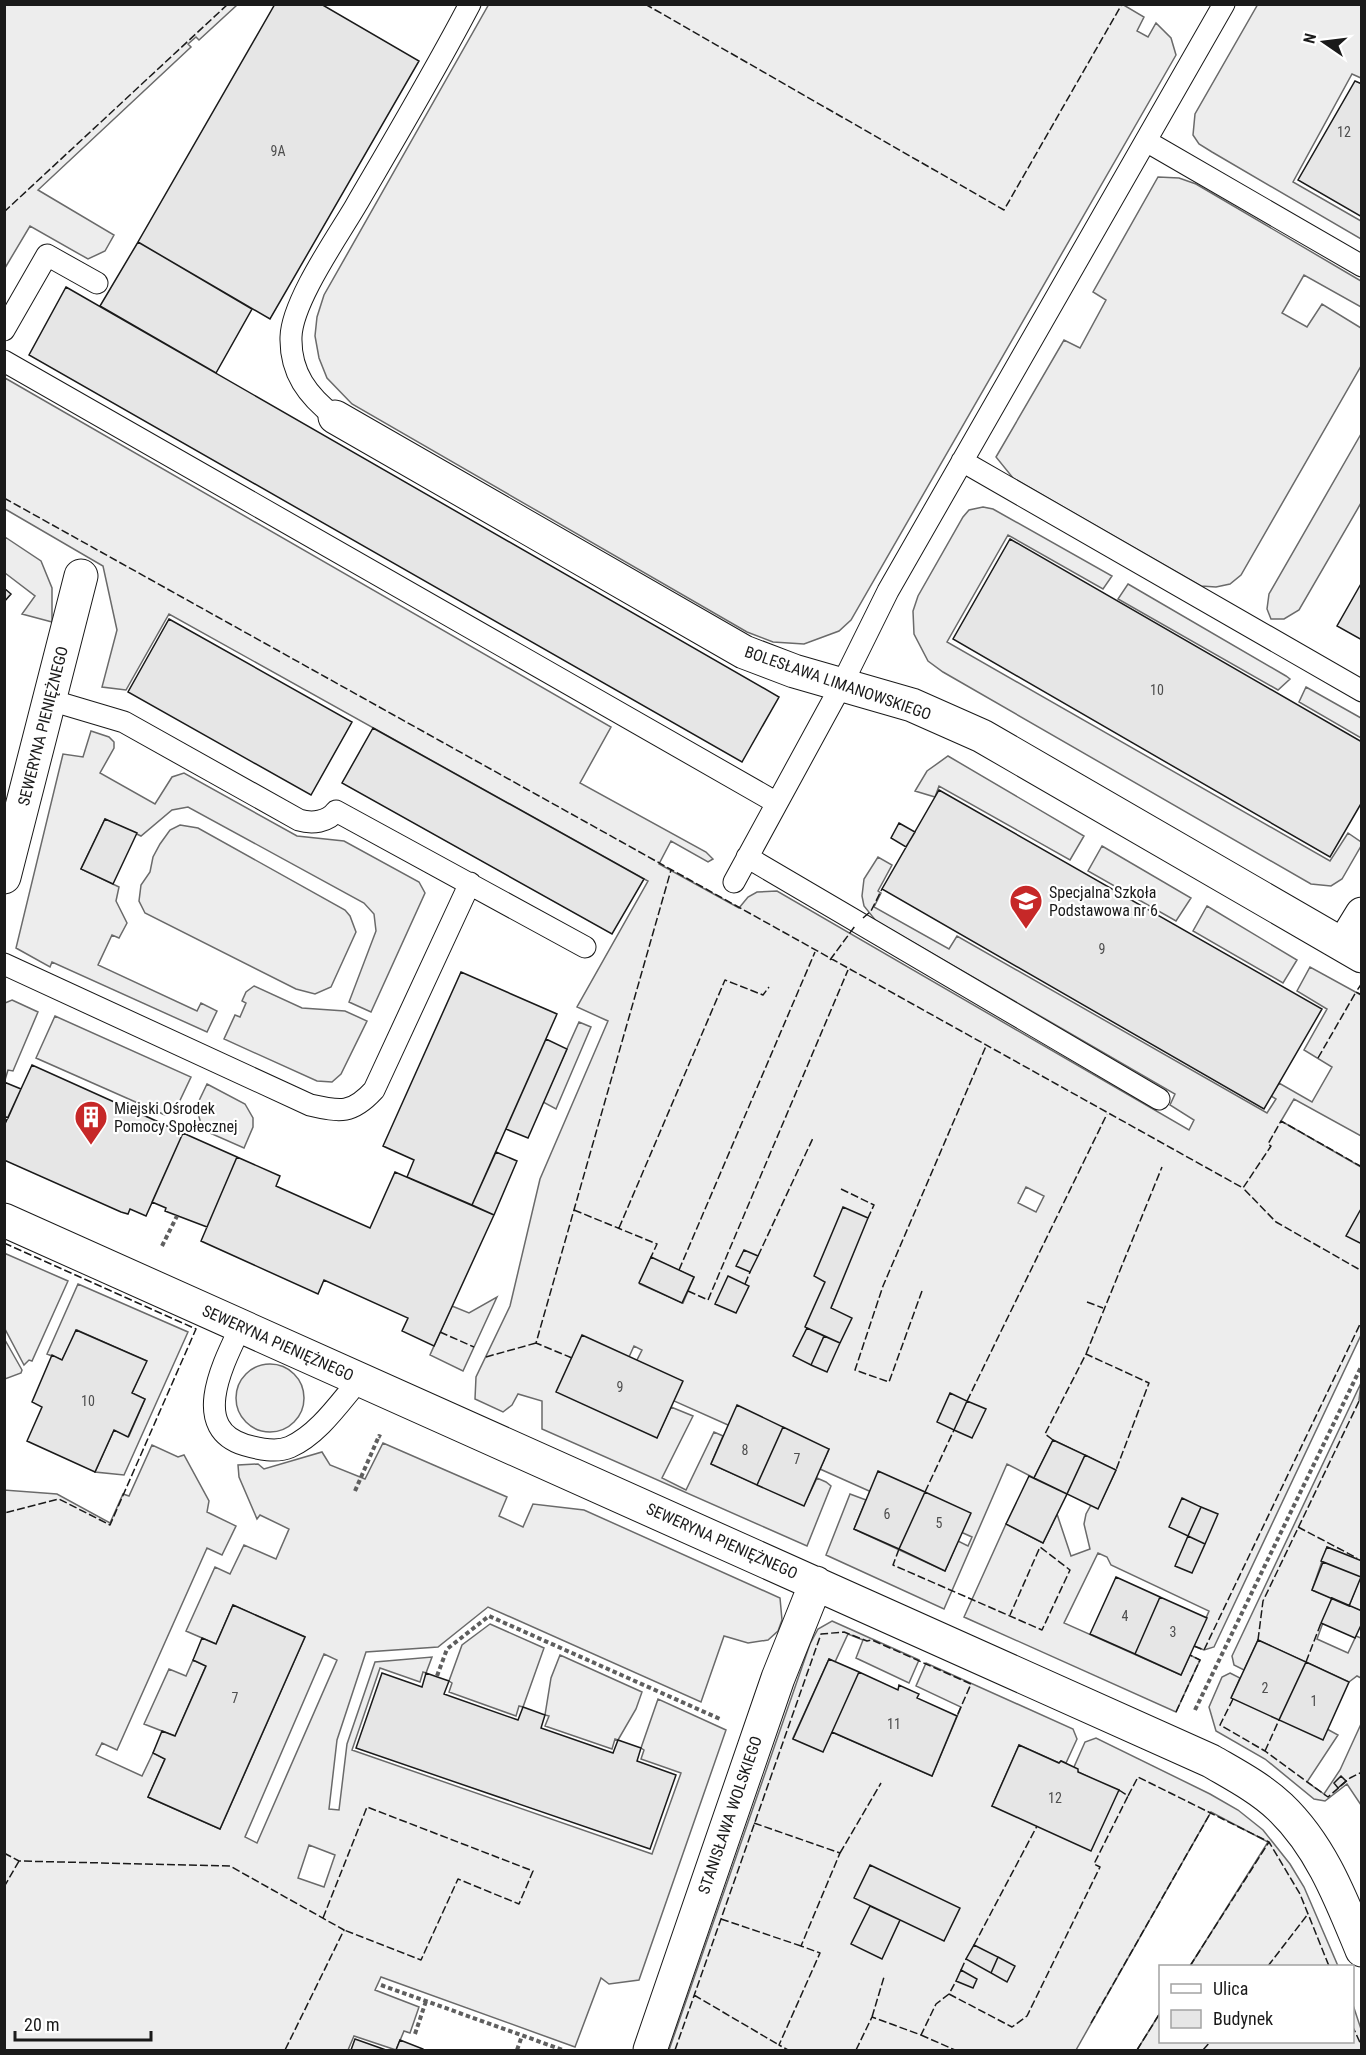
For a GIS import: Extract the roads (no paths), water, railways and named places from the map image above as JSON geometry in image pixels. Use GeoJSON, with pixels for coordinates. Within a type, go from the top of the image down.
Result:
{"type":"FeatureCollection","features":[{"type":"Feature","properties":{"kind":"street","name":"BOLESŁAWA LIMANOWSKIEGO"},"geometry":{"type":"LineString","coordinates":[[335,417],[744,652],[794,671],[912,705],[982,736],[1353,951],[1362,914]]}},
{"type":"Feature","properties":{"kind":"street","name":"SEWERYNA PIENIĘŻNEGO"},"geometry":{"type":"LineString","coordinates":[[4,877],[81,576]]}},
{"type":"Feature","properties":{"kind":"street","name":"SEWERYNA PIENIĘŻNEGO"},"geometry":{"type":"LineString","coordinates":[[4,1220],[1178,1744],[1255,1788],[1278,1806],[1312,1845],[1343,1903],[1362,1950]]}},
{"type":"Feature","properties":{"kind":"street","name":"STANISŁAWA WOLSKIEGO"},"geometry":{"type":"LineString","coordinates":[[650,2050],[774,1689],[816,1583]]}},
{"type":"Feature","properties":{"kind":"lane"},"geometry":{"type":"LineString","coordinates":[[335,417],[313,400],[295,370],[291,335],[294,318],[325,259],[436,69],[470,4]]}},
{"type":"Feature","properties":{"kind":"lane"},"geometry":{"type":"LineString","coordinates":[[734,882],[842,684],[888,591],[1224,4]]}},
{"type":"Feature","properties":{"kind":"lane"},"geometry":{"type":"LineString","coordinates":[[1146,141],[1362,267]]}},
{"type":"Feature","properties":{"kind":"lane"},"geometry":{"type":"LineString","coordinates":[[4,330],[47,255],[97,283]]}},
{"type":"Feature","properties":{"kind":"lane"},"geometry":{"type":"LineString","coordinates":[[4,361],[777,803]]}},
{"type":"Feature","properties":{"kind":"lane"},"geometry":{"type":"LineString","coordinates":[[962,461],[1362,691]]}},
{"type":"Feature","properties":{"kind":"lane"},"geometry":{"type":"LineString","coordinates":[[50,700],[124,722],[299,820],[331,818],[336,811],[585,947]]}},
{"type":"Feature","properties":{"kind":"lane"},"geometry":{"type":"LineString","coordinates":[[747,857],[1159,1099]]}},
{"type":"Feature","properties":{"kind":"lane"},"geometry":{"type":"LineString","coordinates":[[4,964],[310,1105],[338,1111],[359,1106],[374,1090],[470,883]]}},
{"type":"Feature","properties":{"kind":"lane"},"geometry":{"type":"LineString","coordinates":[[241,1326],[214,1394],[216,1418],[225,1434],[241,1444],[258,1449],[289,1447],[324,1421],[360,1379]]}},
{"type":"Feature","properties":{"kind":"place","name":"Specjalna Szkoła Podstawowa nr 6"},"geometry":{"type":"Point","coordinates":[1026,930]}},
{"type":"Feature","properties":{"kind":"place","name":"Miejski Ośrodek Pomocy Społecznej"},"geometry":{"type":"Point","coordinates":[91,1146]}}]}
